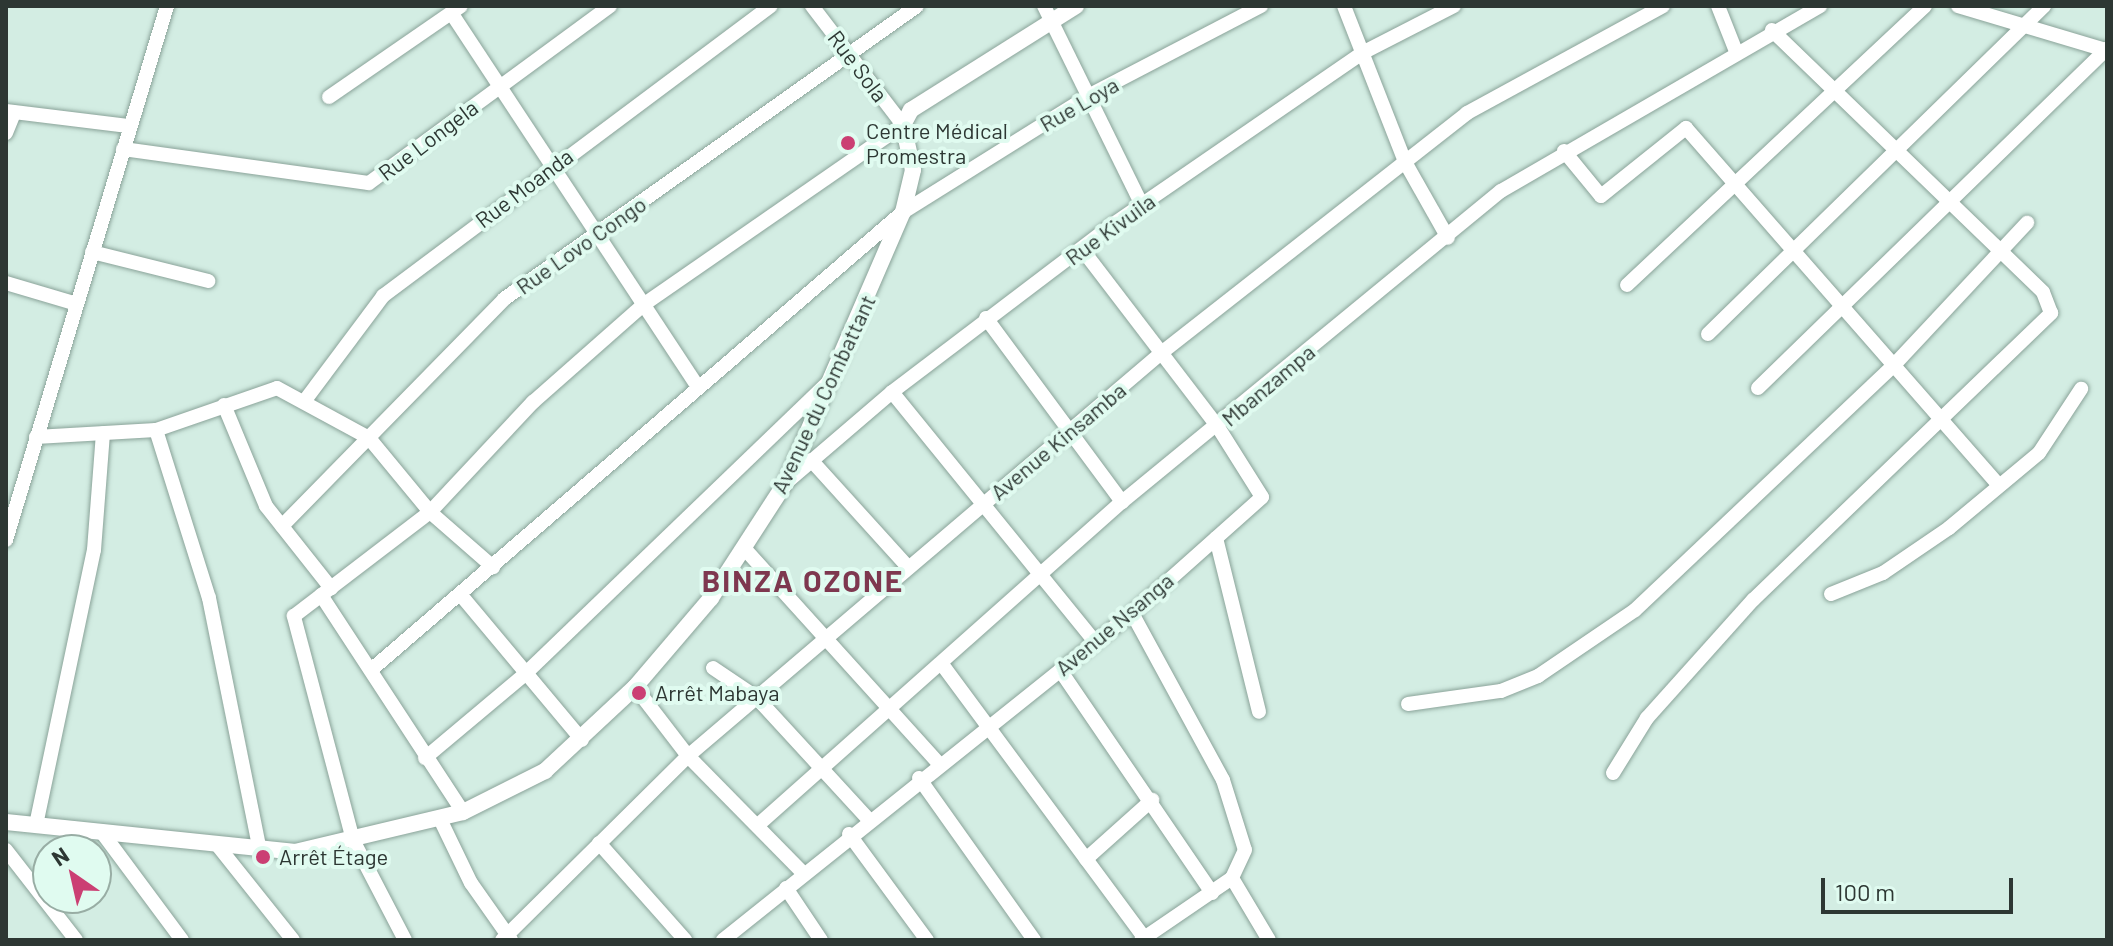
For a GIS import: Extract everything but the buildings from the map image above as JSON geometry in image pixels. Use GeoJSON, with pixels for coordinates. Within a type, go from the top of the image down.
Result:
{"type":"FeatureCollection","features":[{"type":"Feature","properties":{"kind":"street"},"geometry":{"type":"LineString","coordinates":[[6,540],[11,504],[36,437],[128,126],[167,6]]}},
{"type":"Feature","properties":{"kind":"street","name":"Rue Longela"},"geometry":{"type":"LineString","coordinates":[[123,149],[369,183],[610,6]]}},
{"type":"Feature","properties":{"kind":"street","name":"Rue Moanda"},"geometry":{"type":"LineString","coordinates":[[306,399],[383,296],[554,165],[771,6]]}},
{"type":"Feature","properties":{"kind":"street","name":"Rue Sola"},"geometry":{"type":"LineString","coordinates":[[812,6],[903,125]]}},
{"type":"Feature","properties":{"kind":"street","name":"Rue Lovo Congo"},"geometry":{"type":"LineString","coordinates":[[282,526],[504,299],[917,6]]}},
{"type":"Feature","properties":{"kind":"street"},"geometry":{"type":"LineString","coordinates":[[405,940],[353,840],[293,622],[326,591],[430,512],[533,402],[643,305],[903,125],[928,95],[1048,13],[1076,6]]}},
{"type":"Feature","properties":{"kind":"street","name":"Rue Loya"},"geometry":{"type":"LineString","coordinates":[[371,670],[493,567],[697,385],[903,212],[1090,95],[1261,6]]}},
{"type":"Feature","properties":{"kind":"street"},"geometry":{"type":"LineString","coordinates":[[1344,6],[1405,162],[1448,238]]}},
{"type":"Feature","properties":{"kind":"street","name":"Rue Kivuila"},"geometry":{"type":"LineString","coordinates":[[786,482],[986,318],[1142,205],[1364,52],[1454,6]]}},
{"type":"Feature","properties":{"kind":"street","name":"Avenue Kinsamba"},"geometry":{"type":"LineString","coordinates":[[507,938],[688,756],[825,636],[1073,432],[1160,354],[1405,162],[1509,86],[1663,6]]}},
{"type":"Feature","properties":{"kind":"street"},"geometry":{"type":"LineString","coordinates":[[1718,6],[1735,49]]}},
{"type":"Feature","properties":{"kind":"street","name":"Mbanzampa"},"geometry":{"type":"LineString","coordinates":[[759,824],[944,667],[1122,502],[1218,427],[1501,191],[1735,49],[1820,6]]}},
{"type":"Feature","properties":{"kind":"street"},"geometry":{"type":"LineString","coordinates":[[1627,285],[1925,6]]}},
{"type":"Feature","properties":{"kind":"street"},"geometry":{"type":"LineString","coordinates":[[1758,388],[1845,308],[2106,50],[1958,6]]}},
{"type":"Feature","properties":{"kind":"street"},"geometry":{"type":"LineString","coordinates":[[1708,334],[1799,253],[1897,150],[2044,6]]}},
{"type":"Feature","properties":{"kind":"street"},"geometry":{"type":"LineString","coordinates":[[329,97],[456,10],[499,86],[601,233],[643,305],[697,385]]}},
{"type":"Feature","properties":{"kind":"street"},"geometry":{"type":"LineString","coordinates":[[1048,13],[1142,205]]}},
{"type":"Feature","properties":{"kind":"street"},"geometry":{"type":"LineString","coordinates":[[1613,773],[1647,718],[1753,600],[1945,421],[2051,313],[2043,292],[2000,256],[1897,150],[1772,30]]}},
{"type":"Feature","properties":{"kind":"street"},"geometry":{"type":"LineString","coordinates":[[6,133],[10,112],[128,126]]}},
{"type":"Feature","properties":{"kind":"street","name":"Avenue du Combattant"},"geometry":{"type":"LineString","coordinates":[[6,822],[260,850],[353,840],[463,812],[516,790],[582,740],[635,687],[744,548],[786,482],[835,376],[903,212],[913,170],[903,125]]}},
{"type":"Feature","properties":{"kind":"street"},"geometry":{"type":"LineString","coordinates":[[1564,151],[1601,196],[1686,128],[1799,253],[1999,485]]}},
{"type":"Feature","properties":{"kind":"street"},"geometry":{"type":"LineString","coordinates":[[1408,704],[1501,691],[1574,656],[1686,564],[1894,365],[2000,256],[2027,223]]}},
{"type":"Feature","properties":{"kind":"street","name":"Avenue Nsanga"},"geometry":{"type":"LineString","coordinates":[[723,940],[919,778],[1132,613],[1262,492],[1218,427],[1082,249]]}},
{"type":"Feature","properties":{"kind":"street"},"geometry":{"type":"LineString","coordinates":[[92,252],[208,281]]}},
{"type":"Feature","properties":{"kind":"street"},"geometry":{"type":"LineString","coordinates":[[6,283],[77,304]]}},
{"type":"Feature","properties":{"kind":"street"},"geometry":{"type":"LineString","coordinates":[[986,318],[1122,502]]}},
{"type":"Feature","properties":{"kind":"street"},"geometry":{"type":"LineString","coordinates":[[425,758],[525,674],[835,376]]}},
{"type":"Feature","properties":{"kind":"street"},"geometry":{"type":"LineString","coordinates":[[36,437],[156,430],[266,388],[306,399],[369,438],[430,512],[493,567]]}},
{"type":"Feature","properties":{"kind":"street"},"geometry":{"type":"LineString","coordinates":[[1831,594],[1907,559],[2039,453],[2081,389]]}},
{"type":"Feature","properties":{"kind":"street"},"geometry":{"type":"LineString","coordinates":[[892,392],[1044,575],[1094,641]]}},
{"type":"Feature","properties":{"kind":"street"},"geometry":{"type":"LineString","coordinates":[[224,405],[260,496],[326,591],[425,758],[463,812]]}},
{"type":"Feature","properties":{"kind":"street"},"geometry":{"type":"LineString","coordinates":[[156,430],[209,598],[260,850]]}},
{"type":"Feature","properties":{"kind":"street"},"geometry":{"type":"LineString","coordinates":[[36,825],[94,550],[103,433]]}},
{"type":"Feature","properties":{"kind":"street"},"geometry":{"type":"LineString","coordinates":[[811,460],[908,567]]}},
{"type":"Feature","properties":{"kind":"street"},"geometry":{"type":"LineString","coordinates":[[1216,538],[1259,712]]}},
{"type":"Feature","properties":{"kind":"street"},"geometry":{"type":"LineString","coordinates":[[744,548],[938,763]]}},
{"type":"Feature","properties":{"kind":"street"},"geometry":{"type":"LineString","coordinates":[[460,594],[582,740]]}},
{"type":"Feature","properties":{"kind":"street"},"geometry":{"type":"LineString","coordinates":[[944,667],[1144,939],[1232,878],[1245,850],[1223,780],[1132,613]]}},
{"type":"Feature","properties":{"kind":"street"},"geometry":{"type":"LineString","coordinates":[[713,668],[756,697],[868,819]]}},
{"type":"Feature","properties":{"kind":"street"},"geometry":{"type":"LineString","coordinates":[[1060,670],[1152,800],[1212,893]]}},
{"type":"Feature","properties":{"kind":"street"},"geometry":{"type":"LineString","coordinates":[[635,687],[688,756],[759,824],[803,873]]}},
{"type":"Feature","properties":{"kind":"street"},"geometry":{"type":"LineString","coordinates":[[919,778],[1034,940]]}},
{"type":"Feature","properties":{"kind":"street"},"geometry":{"type":"LineString","coordinates":[[1086,859],[1152,800]]}},
{"type":"Feature","properties":{"kind":"street"},"geometry":{"type":"LineString","coordinates":[[440,819],[471,883],[507,938]]}},
{"type":"Feature","properties":{"kind":"street"},"geometry":{"type":"LineString","coordinates":[[101,831],[182,940]]}},
{"type":"Feature","properties":{"kind":"street"},"geometry":{"type":"LineString","coordinates":[[849,834],[927,940]]}},
{"type":"Feature","properties":{"kind":"street"},"geometry":{"type":"LineString","coordinates":[[599,843],[685,940]]}},
{"type":"Feature","properties":{"kind":"street"},"geometry":{"type":"LineString","coordinates":[[218,846],[293,940]]}},
{"type":"Feature","properties":{"kind":"street"},"geometry":{"type":"LineString","coordinates":[[6,850],[76,940]]}},
{"type":"Feature","properties":{"kind":"street"},"geometry":{"type":"LineString","coordinates":[[1232,878],[1269,940]]}},
{"type":"Feature","properties":{"kind":"street"},"geometry":{"type":"LineString","coordinates":[[786,888],[821,940]]}},
{"type":"Feature","properties":{"kind":"place","name":"Centre Médical Promestra"},"geometry":{"type":"Point","coordinates":[848,143]}},
{"type":"Feature","properties":{"kind":"place","name":"Arrêt Mabaya"},"geometry":{"type":"Point","coordinates":[639,693]}},
{"type":"Feature","properties":{"kind":"place","name":"Arrêt Étage"},"geometry":{"type":"Point","coordinates":[263,857]}},
{"type":"Feature","properties":{"kind":"district","name":"BINZA OZONE"},"geometry":{"type":"Point","coordinates":[803,580]}}]}
